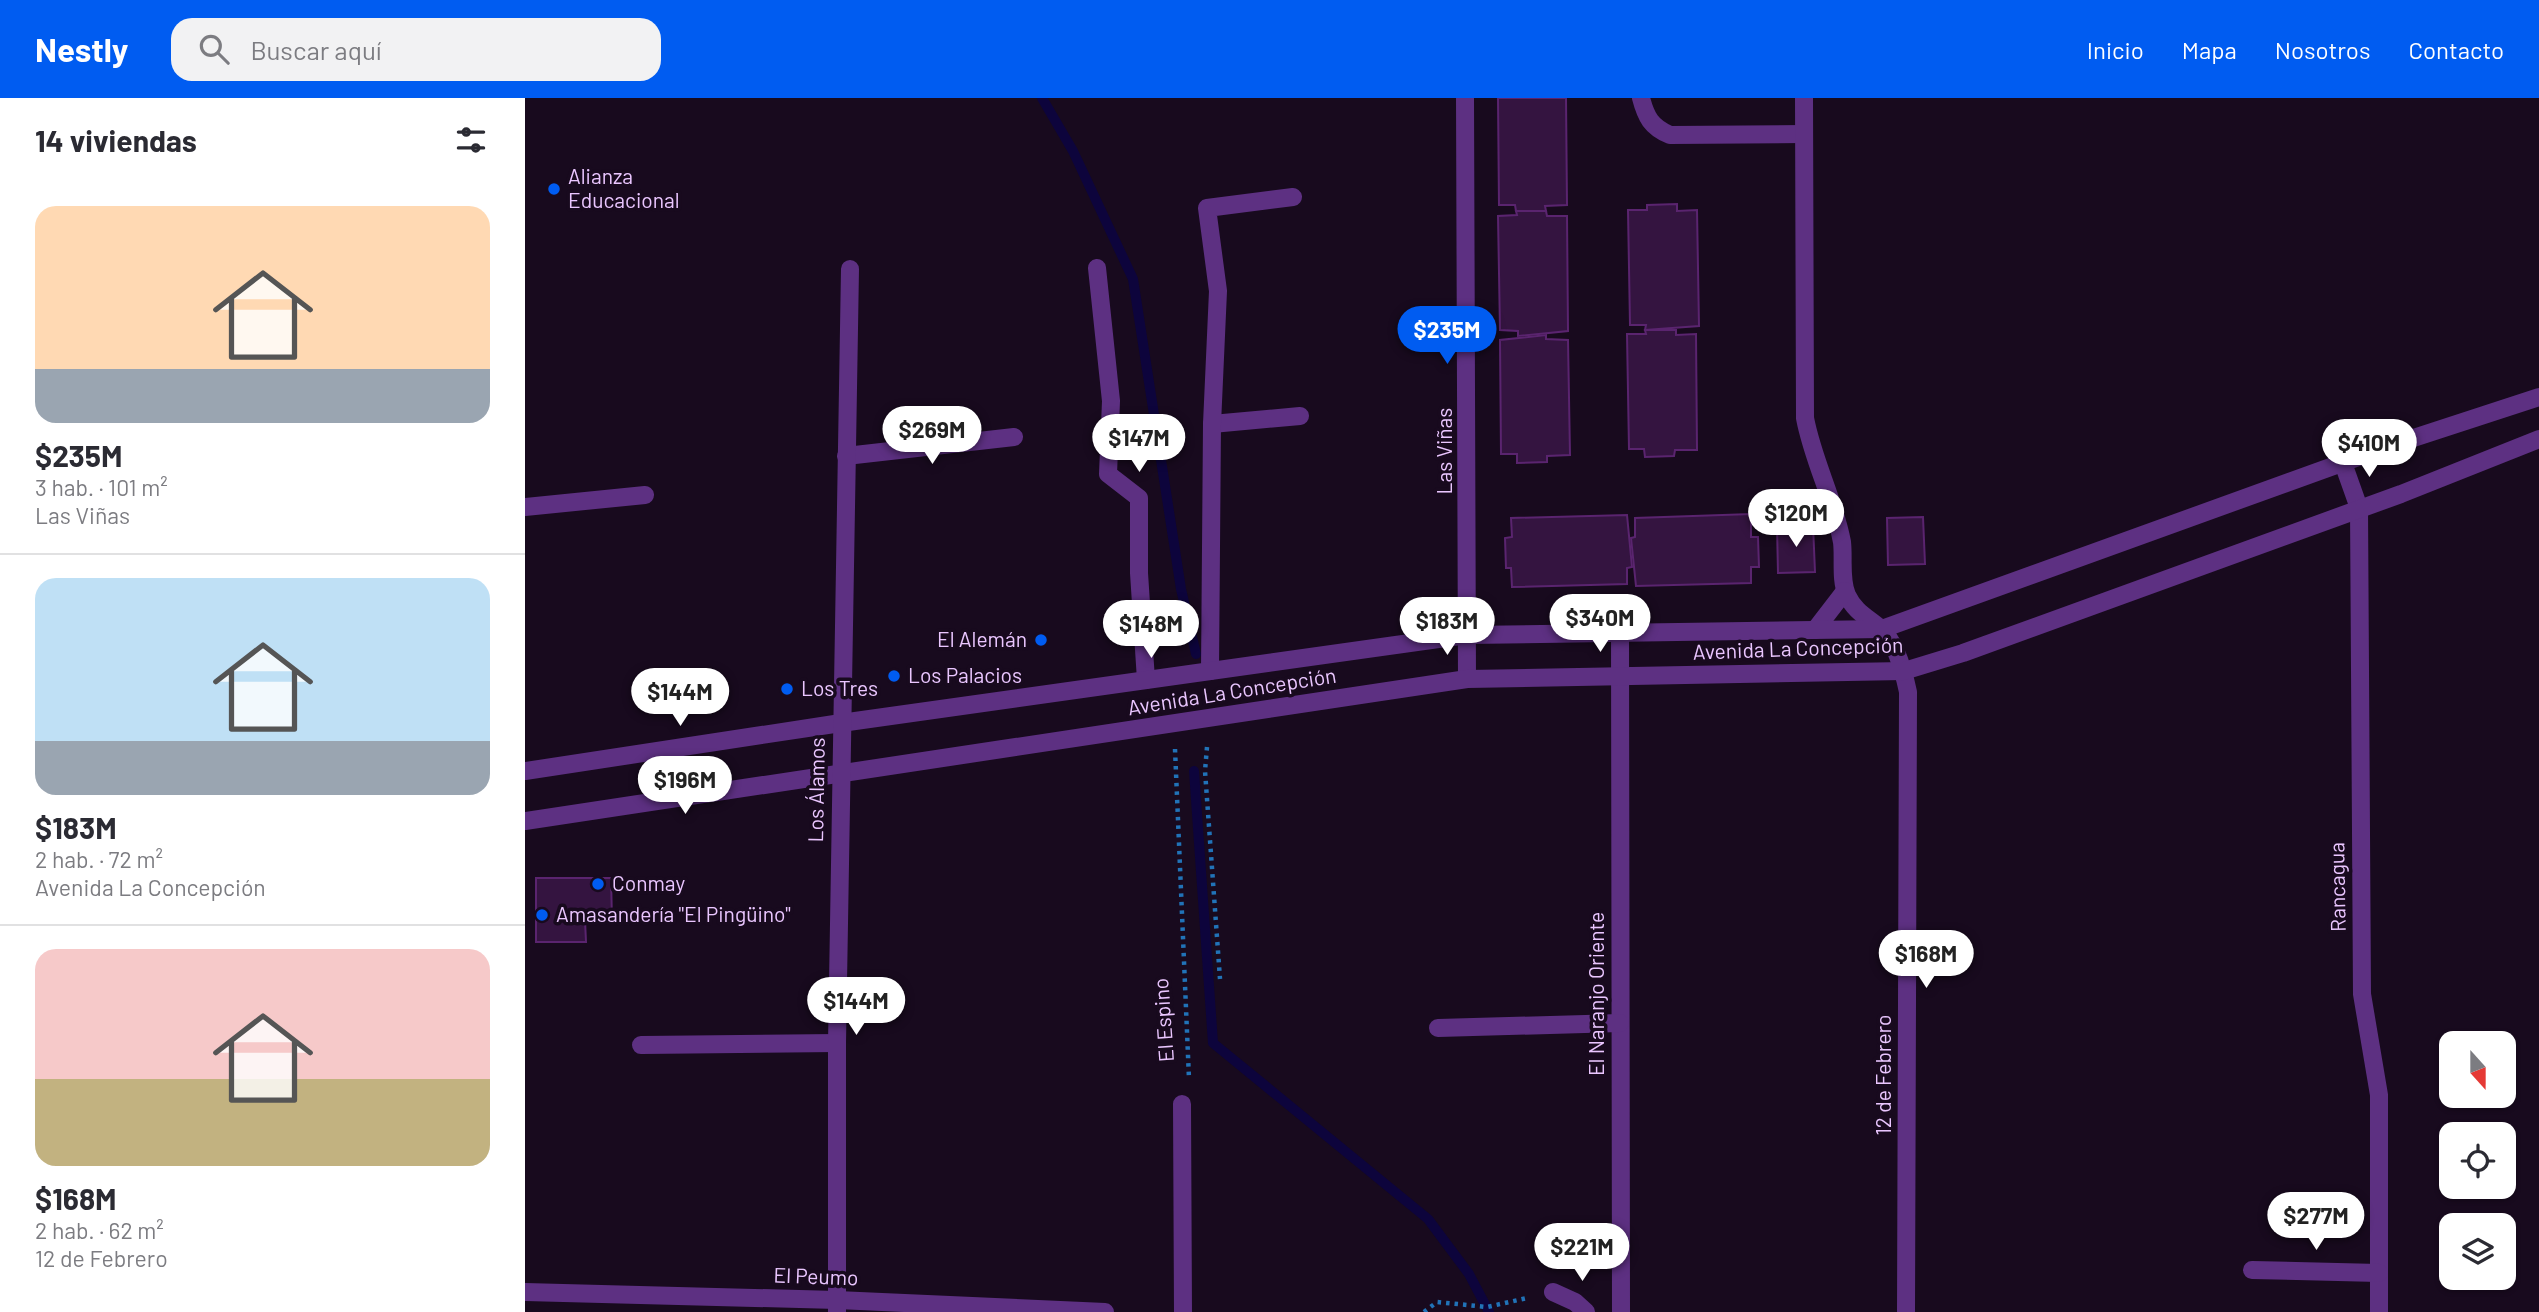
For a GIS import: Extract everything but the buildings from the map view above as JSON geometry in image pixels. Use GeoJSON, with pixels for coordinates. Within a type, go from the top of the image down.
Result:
{"type":"FeatureCollection","features":[{"type":"Feature","properties":{"kind":"street","name":"Las Viñas"},"geometry":{"type":"LineString","coordinates":[[1465,98],[1467,679]]}},
{"type":"Feature","properties":{"kind":"street"},"geometry":{"type":"LineString","coordinates":[[1641,98],[1649,121],[1657,130],[1670,135],[1804,134]]}},
{"type":"Feature","properties":{"kind":"street"},"geometry":{"type":"LineString","coordinates":[[1804,98],[1805,418],[1811,450],[1832,503],[1842,542],[1845,591],[1857,611],[1882,629],[1904,671]]}},
{"type":"Feature","properties":{"kind":"street"},"geometry":{"type":"LineString","coordinates":[[1210,671],[1212,424],[1219,291],[1207,208],[1293,197]]}},
{"type":"Feature","properties":{"kind":"street"},"geometry":{"type":"LineString","coordinates":[[1097,268],[1111,401],[1108,474],[1139,498],[1139,573],[1146,680]]}},
{"type":"Feature","properties":{"kind":"street","name":"Los Álamos"},"geometry":{"type":"LineString","coordinates":[[837,1306],[840,774],[850,269]]}},
{"type":"Feature","properties":{"kind":"street","name":"Avenida La Concepción"},"geometry":{"type":"LineString","coordinates":[[525,771],[841,723],[1467,635],[1882,629],[2343,463],[2539,397]]}},
{"type":"Feature","properties":{"kind":"street"},"geometry":{"type":"LineString","coordinates":[[1212,424],[1300,416]]}},
{"type":"Feature","properties":{"kind":"street"},"geometry":{"type":"LineString","coordinates":[[846,456],[1014,437]]}},
{"type":"Feature","properties":{"kind":"street","name":"Avenida La Concepción"},"geometry":{"type":"LineString","coordinates":[[525,821],[1467,679],[1904,671],[1975,649],[2539,439]]}},
{"type":"Feature","properties":{"kind":"street","name":"Rancagua"},"geometry":{"type":"LineString","coordinates":[[2343,463],[2359,508],[2363,994],[2379,1095],[2379,1312]]}},
{"type":"Feature","properties":{"kind":"street"},"geometry":{"type":"LineString","coordinates":[[525,507],[645,495]]}},
{"type":"Feature","properties":{"kind":"street"},"geometry":{"type":"LineString","coordinates":[[1815,630],[1845,591]]}},
{"type":"Feature","properties":{"kind":"street","name":"El Naranjo Oriente"},"geometry":{"type":"LineString","coordinates":[[1620,632],[1621,1312]]}},
{"type":"Feature","properties":{"kind":"street","name":"12 de Febrero"},"geometry":{"type":"LineString","coordinates":[[1904,671],[1908,692],[1906,1312]]}},
{"type":"Feature","properties":{"kind":"street"},"geometry":{"type":"LineString","coordinates":[[1438,1028],[1620,1023]]}},
{"type":"Feature","properties":{"kind":"street"},"geometry":{"type":"LineString","coordinates":[[641,1045],[837,1042]]}},
{"type":"Feature","properties":{"kind":"street"},"geometry":{"type":"LineString","coordinates":[[1182,1104],[1183,1312]]}},
{"type":"Feature","properties":{"kind":"street"},"geometry":{"type":"LineString","coordinates":[[2252,1270],[2379,1273]]}},
{"type":"Feature","properties":{"kind":"street","name":"El Peumo"},"geometry":{"type":"LineString","coordinates":[[525,1292],[837,1306],[1105,1312]]}},
{"type":"Feature","properties":{"kind":"street"},"geometry":{"type":"LineString","coordinates":[[1553,1292],[1576,1302],[1586,1312]]}},
{"type":"Feature","properties":{"kind":"path"},"geometry":{"type":"LineString","coordinates":[[1210,718],[1205,771],[1220,979]]}},
{"type":"Feature","properties":{"kind":"path","name":"El Espino"},"geometry":{"type":"LineString","coordinates":[[1174,724],[1186,1048],[1191,1073],[1182,1104]]}},
{"type":"Feature","properties":{"kind":"path"},"geometry":{"type":"LineString","coordinates":[[1423,1312],[1437,1302],[1487,1307],[1553,1292]]}},
{"type":"Feature","properties":{"kind":"waterway"},"geometry":{"type":"LineString","coordinates":[[1042,98],[1073,151],[1133,279],[1181,589],[1196,654]]}},
{"type":"Feature","properties":{"kind":"waterway"},"geometry":{"type":"LineString","coordinates":[[1194,771],[1213,1043],[1428,1219],[1469,1274],[1489,1312]]}},
{"type":"Feature","properties":{"kind":"place","name":"Alianza Educacional"},"geometry":{"type":"Point","coordinates":[554,189]}},
{"type":"Feature","properties":{"kind":"place","name":"El Alemán"},"geometry":{"type":"Point","coordinates":[1041,640]}},
{"type":"Feature","properties":{"kind":"place","name":"Los Palacios"},"geometry":{"type":"Point","coordinates":[894,676]}},
{"type":"Feature","properties":{"kind":"place","name":"Los Tres"},"geometry":{"type":"Point","coordinates":[787,689]}},
{"type":"Feature","properties":{"kind":"place","name":"Conmay"},"geometry":{"type":"Point","coordinates":[598,884]}},
{"type":"Feature","properties":{"kind":"place","name":"Amasandería \"El Pingüino\""},"geometry":{"type":"Point","coordinates":[542,915]}}]}
